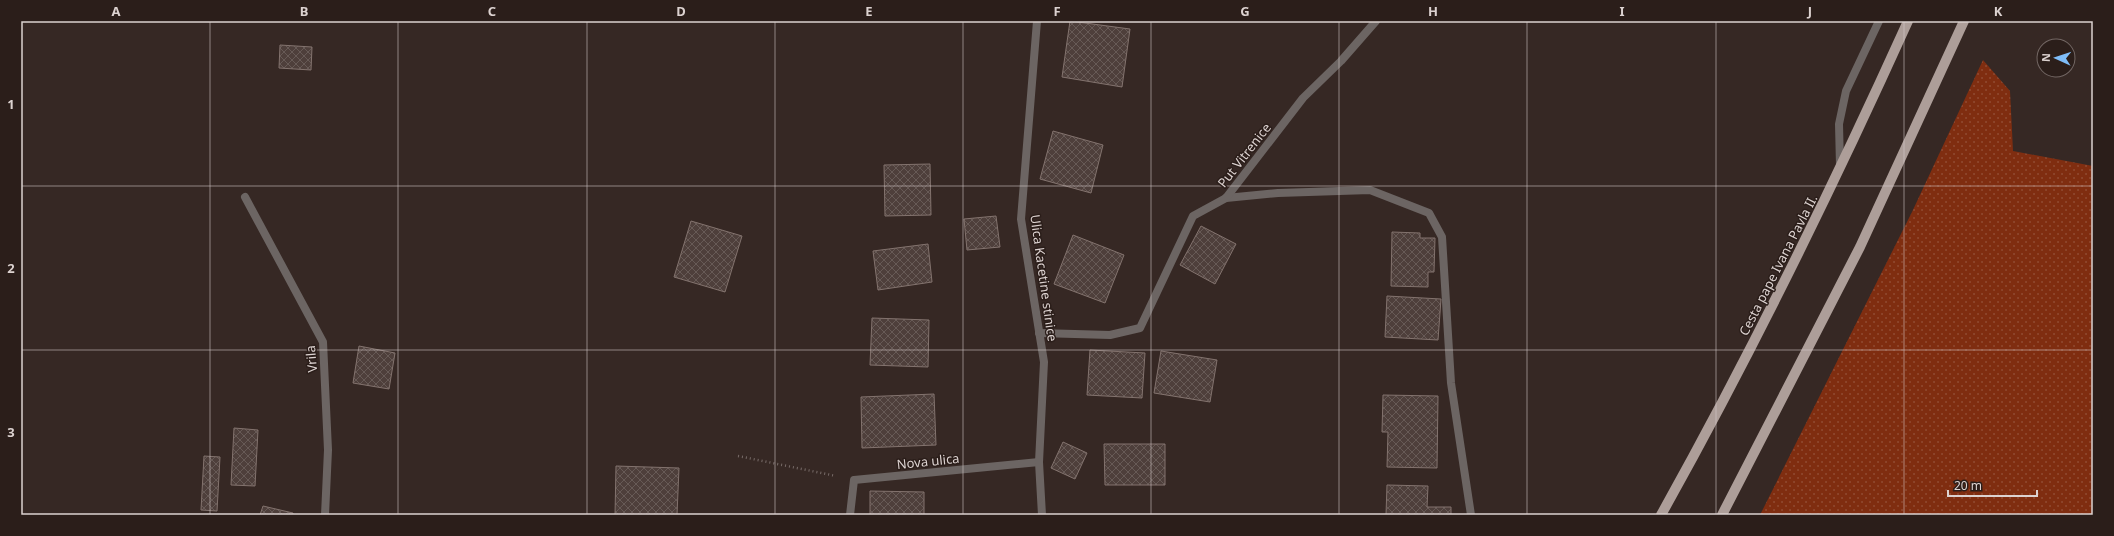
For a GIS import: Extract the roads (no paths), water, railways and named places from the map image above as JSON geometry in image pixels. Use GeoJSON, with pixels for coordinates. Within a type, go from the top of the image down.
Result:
{"type":"FeatureCollection","features":[{"type":"Feature","properties":{"kind":"main road","name":"Cesta pape Ivana Pavla II."},"geometry":{"type":"LineString","coordinates":[[1661,515],[1714,421],[1840,170],[1908,21]]}},
{"type":"Feature","properties":{"kind":"main road"},"geometry":{"type":"LineString","coordinates":[[1722,515],[1860,247],[1964,21]]}},
{"type":"Feature","properties":{"kind":"street","name":"Ulica Kacetine stinice"},"geometry":{"type":"LineString","coordinates":[[1037,21],[1021,219],[1044,362],[1039,462],[1042,515]]}},
{"type":"Feature","properties":{"kind":"street","name":"Put Vitrenice"},"geometry":{"type":"LineString","coordinates":[[1039,333],[1110,335],[1140,328],[1193,216],[1226,198],[1303,98],[1341,61],[1376,21]]}},
{"type":"Feature","properties":{"kind":"street"},"geometry":{"type":"LineString","coordinates":[[1840,170],[1840,124],[1846,91],[1879,21]]}},
{"type":"Feature","properties":{"kind":"street"},"geometry":{"type":"LineString","coordinates":[[1226,198],[1278,193],[1370,190],[1429,213],[1442,237],[1451,383],[1471,515]]}},
{"type":"Feature","properties":{"kind":"street","name":"Vrila"},"geometry":{"type":"LineString","coordinates":[[245,197],[323,342],[328,450],[325,515]]}},
{"type":"Feature","properties":{"kind":"street","name":"Nova ulica"},"geometry":{"type":"LineString","coordinates":[[850,515],[854,480],[1039,462]]}}]}
